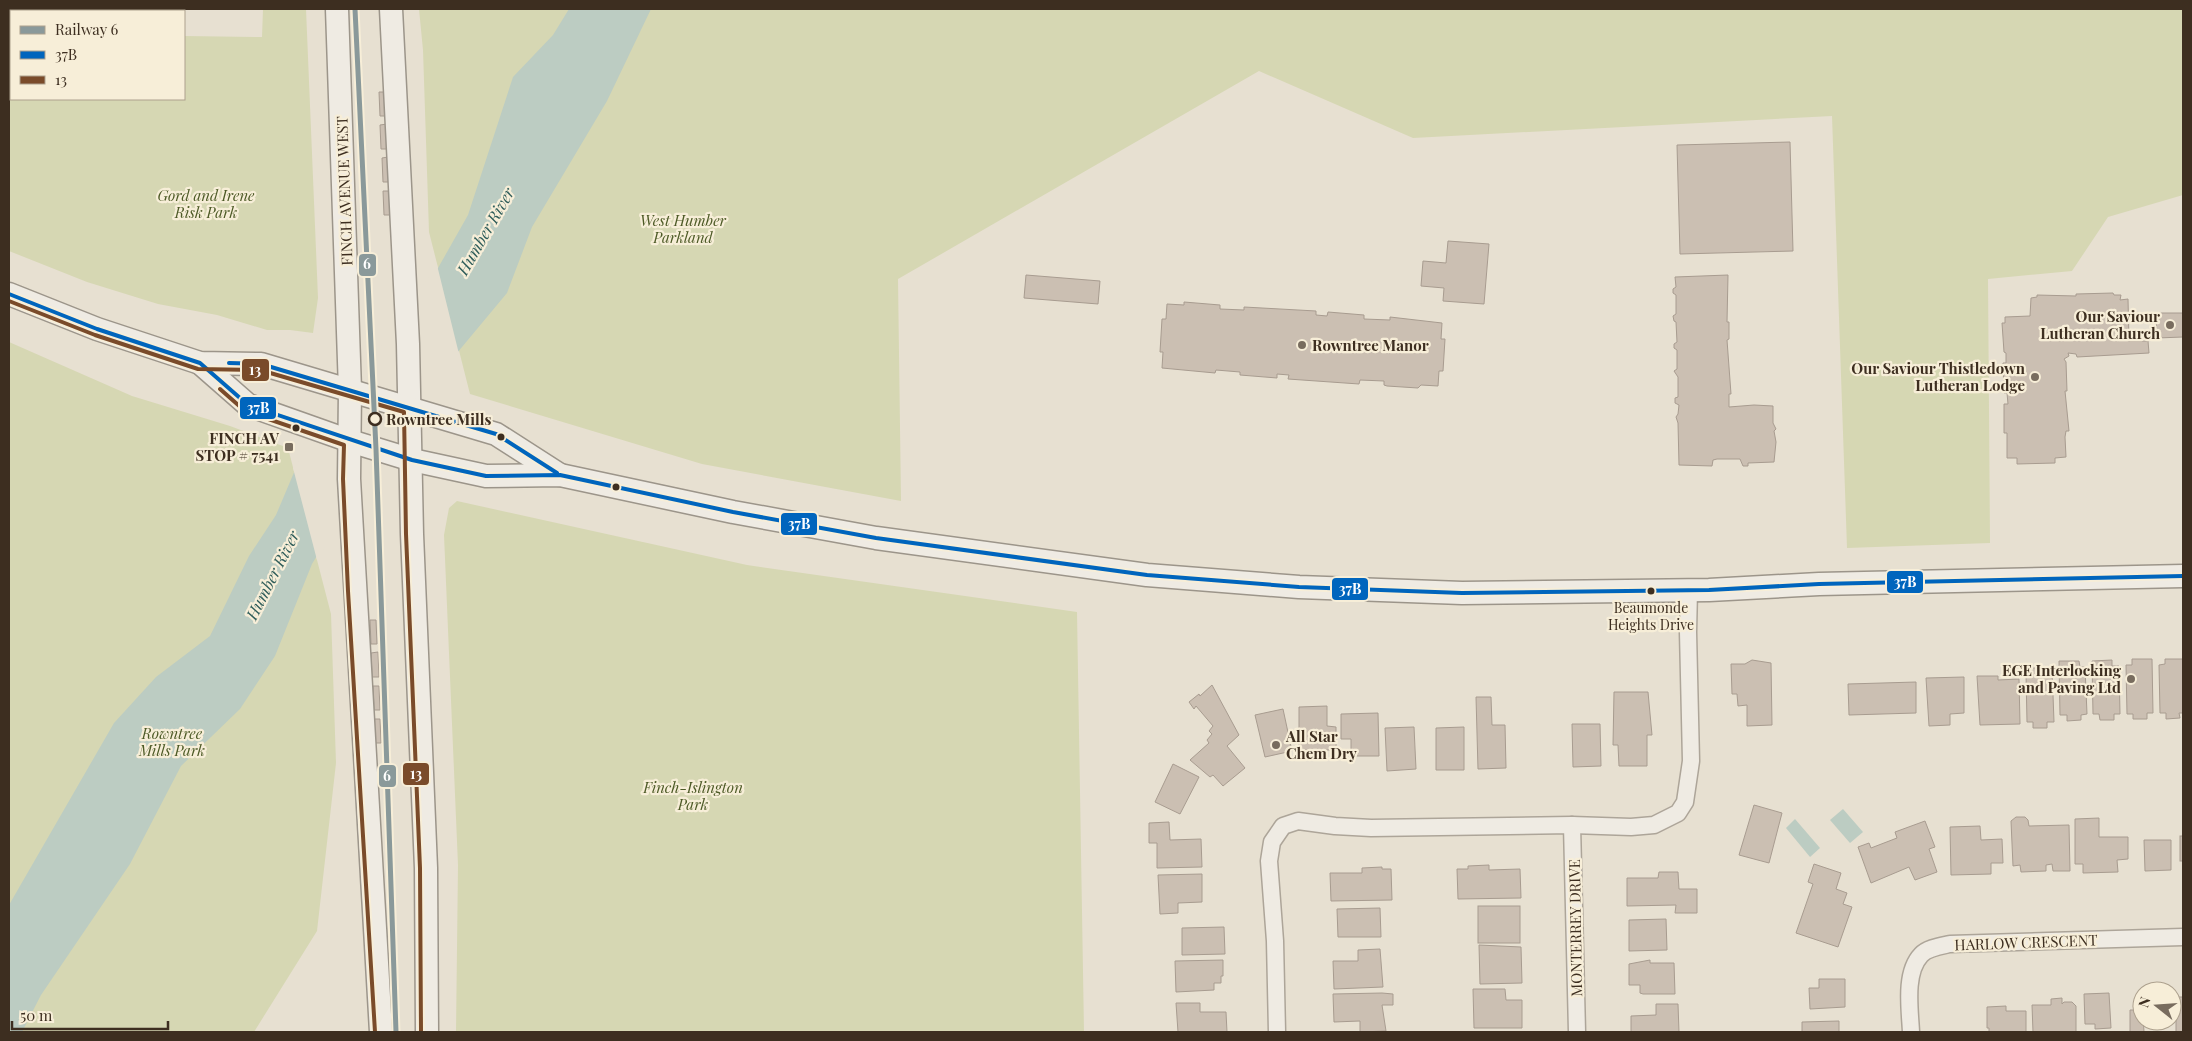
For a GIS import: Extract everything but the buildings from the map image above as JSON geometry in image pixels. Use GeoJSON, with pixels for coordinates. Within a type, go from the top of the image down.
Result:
{"type":"FeatureCollection","features":[{"type":"Feature","properties":{"kind":"main road","name":"FINCH AVENUE WEST"},"geometry":{"type":"LineString","coordinates":[[337,9],[350,390],[349,479],[381,1032]]}},
{"type":"Feature","properties":{"kind":"main road"},"geometry":{"type":"LineString","coordinates":[[391,9],[412,460],[412,534],[426,868],[427,1032]]}},
{"type":"Feature","properties":{"kind":"main road"},"geometry":{"type":"LineString","coordinates":[[9,294],[97,329],[200,363],[261,364],[410,406],[496,434],[560,475]]}},
{"type":"Feature","properties":{"kind":"main road"},"geometry":{"type":"LineString","coordinates":[[200,363],[248,405],[350,441],[412,460],[486,476],[560,475],[733,512],[876,538],[1147,575],[1300,587],[1462,593],[1689,590],[1819,584],[2183,576]]}},
{"type":"Feature","properties":{"kind":"street"},"geometry":{"type":"LineString","coordinates":[[1277,1032],[1275,941],[1269,861],[1272,842],[1283,826],[1298,821],[1371,828],[1572,825],[1631,827],[1654,825],[1678,813],[1685,802],[1691,761],[1689,590]]}},
{"type":"Feature","properties":{"kind":"street","name":"MONTERREY DRIVE"},"geometry":{"type":"LineString","coordinates":[[1572,825],[1577,1032]]}},
{"type":"Feature","properties":{"kind":"street","name":"HARLOW CRESCENT"},"geometry":{"type":"LineString","coordinates":[[1911,1032],[1910,987],[1913,968],[1921,954],[1933,948],[1950,944],[2183,937]]}},
{"type":"Feature","properties":{"kind":"green space","name":"Gord and Irene Risk Park"},"geometry":{"type":"Polygon","coordinates":[[[263,9],[306,9],[318,298],[313,333],[267,330],[217,315],[158,304],[87,282],[9,251],[9,32],[10,100],[185,100],[185,36],[262,37],[263,9]]]}},
{"type":"Feature","properties":{"kind":"green space","name":"West Humber Parkland"},"geometry":{"type":"Polygon","coordinates":[[[419,9],[2183,9],[2183,195],[2108,217],[2072,271],[1988,279],[1990,543],[1847,548],[1832,116],[1413,138],[1259,71],[898,279],[901,501],[702,464],[470,394],[429,232],[423,50],[419,9]]]}},
{"type":"Feature","properties":{"kind":"green space","name":"Rowntree Mills Park"},"geometry":{"type":"Polygon","coordinates":[[[9,342],[132,396],[230,426],[288,448],[331,614],[336,763],[317,931],[254,1032],[9,1032],[9,342]]]}},
{"type":"Feature","properties":{"kind":"green space","name":"Finch-Islington Park"},"geometry":{"type":"Polygon","coordinates":[[[457,501],[747,565],[1077,612],[1084,1032],[456,1032],[458,865],[444,535],[449,508],[457,501]]]}},
{"type":"Feature","properties":{"kind":"water","name":"Humber River"},"geometry":{"type":"Polygon","coordinates":[[[569,9],[651,9],[607,101],[532,227],[507,293],[392,431],[312,564],[275,656],[240,709],[181,766],[130,864],[41,995],[22,1032],[9,1032],[9,905],[114,723],[156,677],[210,636],[249,556],[276,515],[298,463],[345,403],[438,268],[468,215],[513,77],[553,35],[569,9]]]}},
{"type":"Feature","properties":{"kind":"water"},"geometry":{"type":"Polygon","coordinates":[[[1843,809],[1863,832],[1850,843],[1830,820],[1843,809]]]}},
{"type":"Feature","properties":{"kind":"water"},"geometry":{"type":"Polygon","coordinates":[[[1795,819],[1820,848],[1810,857],[1786,828],[1795,819]]]}},
{"type":"Feature","properties":{"kind":"pier"},"geometry":{"type":"Polygon","coordinates":[[[437,265],[459,354],[394,432],[317,560],[293,468],[343,401],[437,265]]]}},
{"type":"Feature","properties":{"kind":"rail line","name":"6"},"geometry":{"type":"LineString","coordinates":[[355,9],[376,449],[396,1032]]}},
{"type":"Feature","properties":{"kind":"transit line","name":"37B"},"geometry":{"type":"LineString","coordinates":[[9,294],[97,329],[200,363],[248,405],[412,460],[486,476],[560,475],[733,512],[876,538],[1147,575],[1299,587],[1462,593],[1709,590],[1819,584],[2183,576]]}},
{"type":"Feature","properties":{"kind":"transit line","name":"13"},"geometry":{"type":"LineString","coordinates":[[9,301],[95,335],[198,369],[260,370],[404,412],[406,534],[420,868],[421,1032]]}},
{"type":"Feature","properties":{"kind":"transit line","name":"37B"},"geometry":{"type":"LineString","coordinates":[[229,363],[261,364],[496,434],[557,473]]}},
{"type":"Feature","properties":{"kind":"transit line","name":"13"},"geometry":{"type":"LineString","coordinates":[[220,389],[245,411],[344,445],[343,479],[348,591],[375,1032]]}},
{"type":"Feature","properties":{"kind":"place","name":"Our Saviour Lutheran Church"},"geometry":{"type":"Point","coordinates":[2170,325]}},
{"type":"Feature","properties":{"kind":"place","name":"Rowntree Manor"},"geometry":{"type":"Point","coordinates":[1302,345]}},
{"type":"Feature","properties":{"kind":"place","name":"Our Saviour Thistledown Lutheran Lodge"},"geometry":{"type":"Point","coordinates":[2035,377]}},
{"type":"Feature","properties":{"kind":"place","name":"Rowntree Mills"},"geometry":{"type":"Point","coordinates":[375,419]}},
{"type":"Feature","properties":{"kind":"place","name":"FINCH AV STOP # 7541"},"geometry":{"type":"Point","coordinates":[289,447]}},
{"type":"Feature","properties":{"kind":"place","name":"Beaumonde Heights Drive"},"geometry":{"type":"Point","coordinates":[1651,591]}},
{"type":"Feature","properties":{"kind":"place","name":"EGE Interlocking and Paving Ltd"},"geometry":{"type":"Point","coordinates":[2131,679]}},
{"type":"Feature","properties":{"kind":"place","name":"All Star Chem Dry"},"geometry":{"type":"Point","coordinates":[1276,745]}}]}
